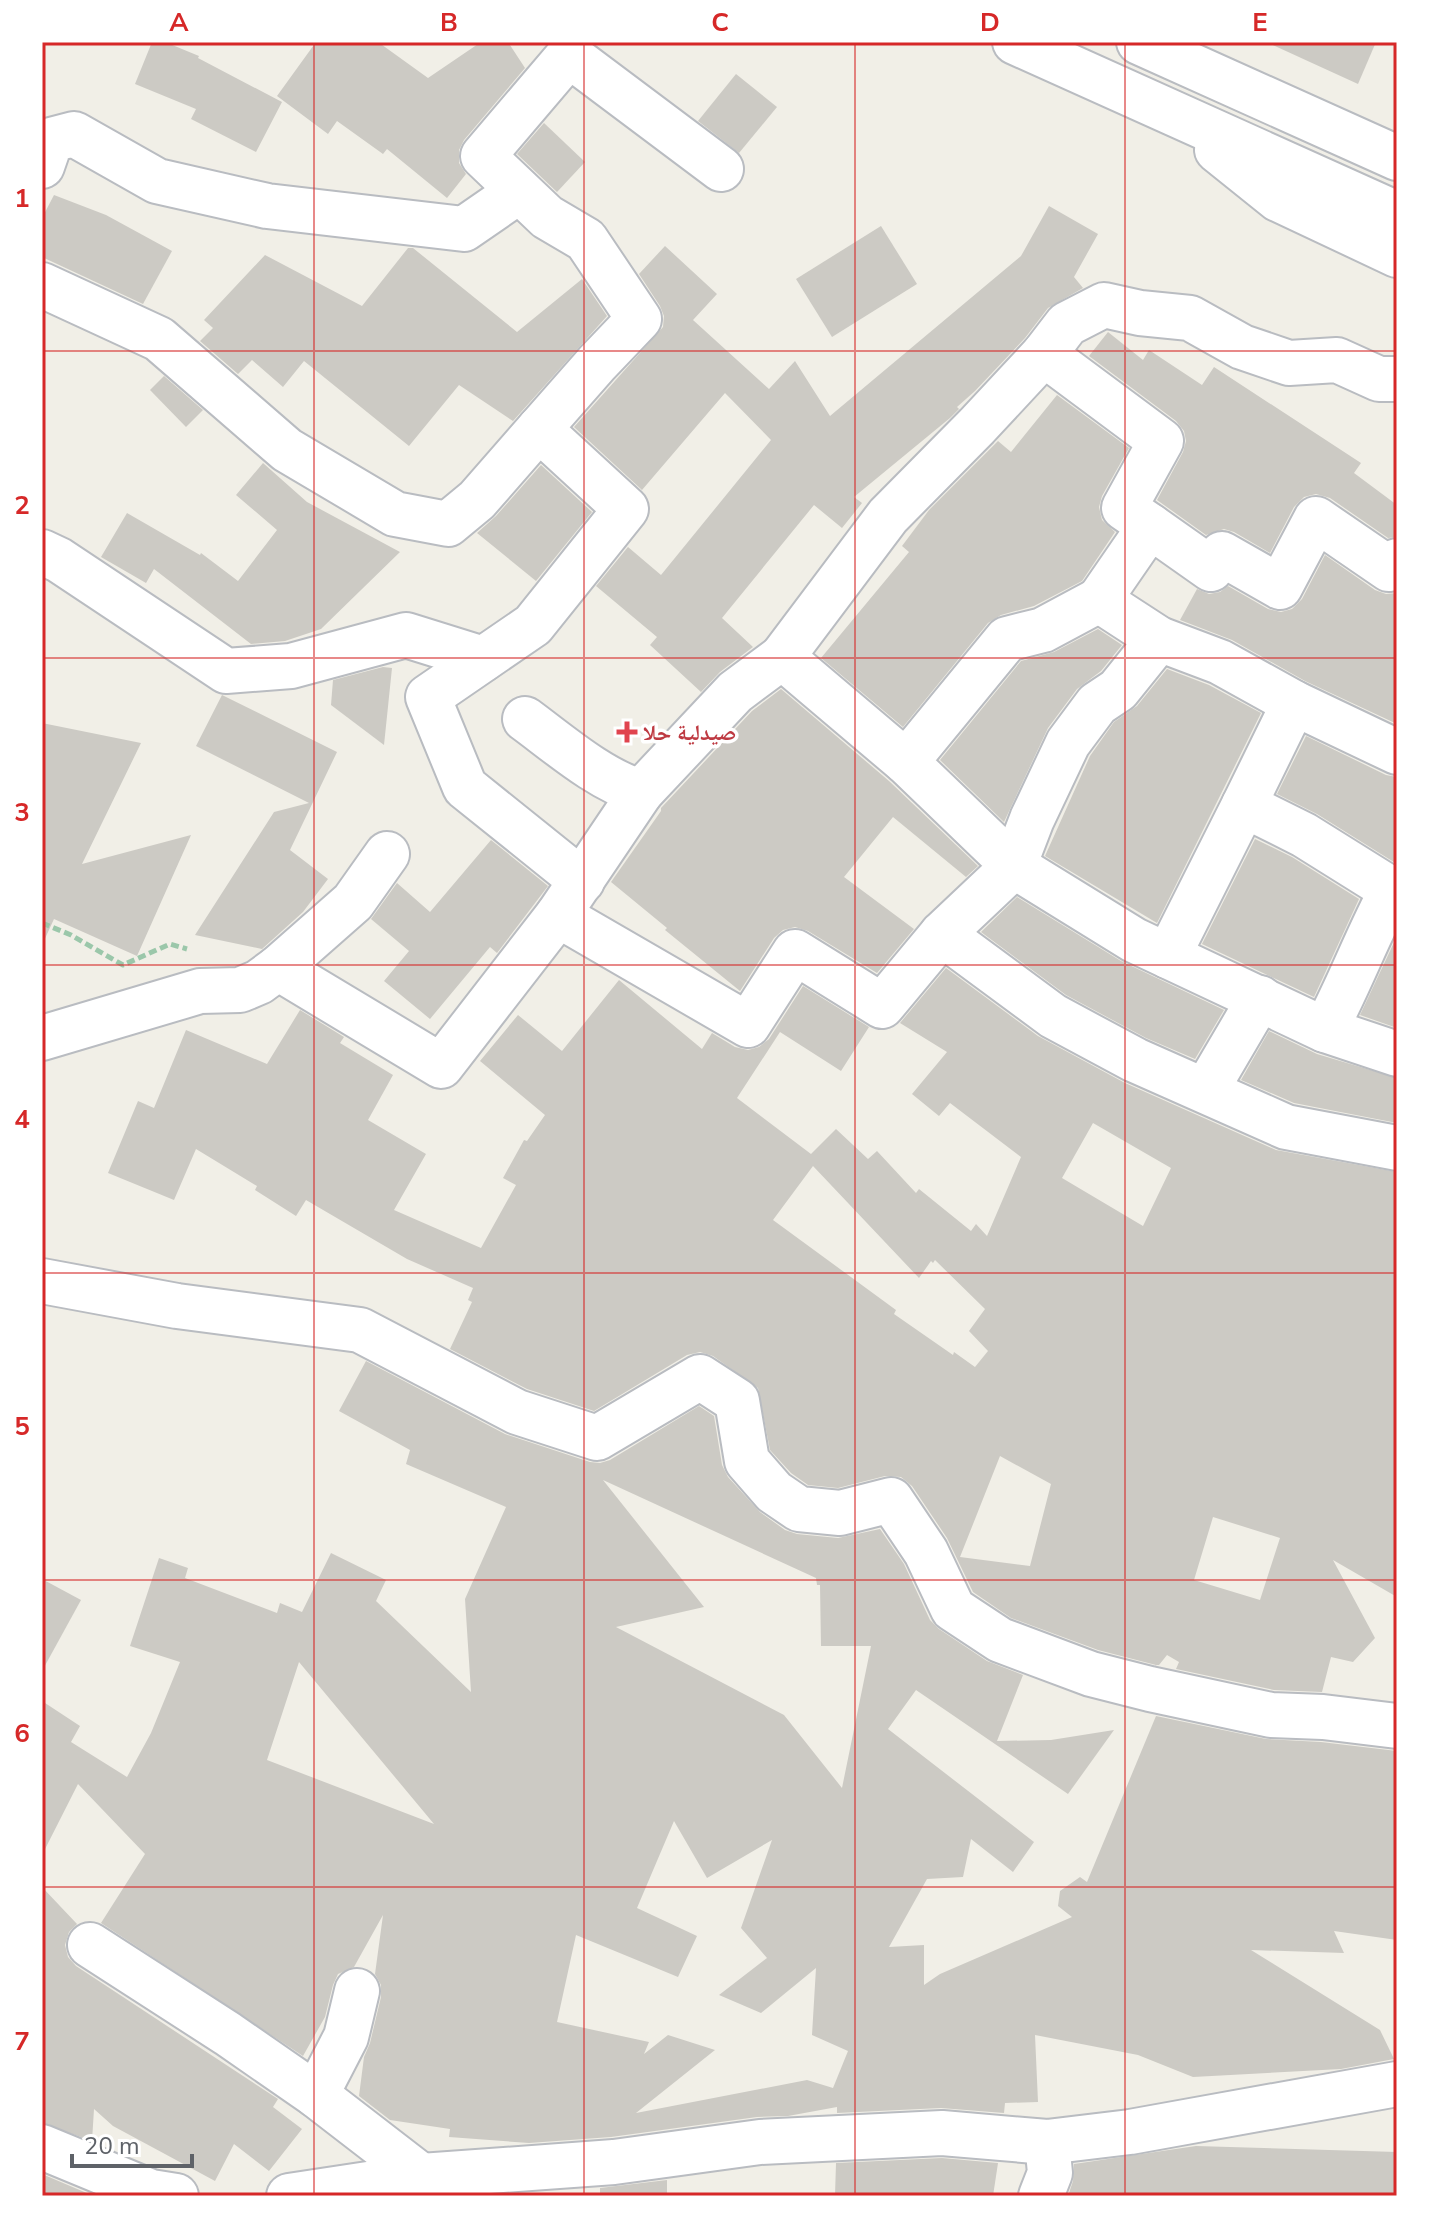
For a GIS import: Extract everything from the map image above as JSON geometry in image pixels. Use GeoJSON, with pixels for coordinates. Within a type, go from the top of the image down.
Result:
{"type":"FeatureCollection","features":[{"type":"Feature","properties":{"kind":"street"},"geometry":{"type":"LineString","coordinates":[[1015,42],[1397,214]]}},
{"type":"Feature","properties":{"kind":"street"},"geometry":{"type":"LineString","coordinates":[[1139,42],[1397,158]]}},
{"type":"Feature","properties":{"kind":"street"},"geometry":{"type":"LineString","coordinates":[[42,285],[159,339],[287,450],[395,514],[448,524],[477,500],[639,319],[586,240],[547,217],[483,156],[560,49],[721,169]]}},
{"type":"Feature","properties":{"kind":"street"},"geometry":{"type":"LineString","coordinates":[[1176,114],[1278,199],[1397,255]]}},
{"type":"Feature","properties":{"kind":"street"},"geometry":{"type":"LineString","coordinates":[[42,166],[51,140],[74,134],[157,181],[267,206],[464,229],[519,191]]}},
{"type":"Feature","properties":{"kind":"street"},"geometry":{"type":"LineString","coordinates":[[278,968],[441,1066],[570,898],[641,792],[735,692],[782,657],[888,516],[1044,354],[1067,324],[1104,305],[1140,313],[1190,318],[1242,347],[1289,363],[1337,360],[1379,379],[1397,379]]}},
{"type":"Feature","properties":{"kind":"street"},"geometry":{"type":"LineString","coordinates":[[1044,354],[1161,441],[1124,508],[1211,569],[1222,554],[1280,587],[1316,519],[1389,569],[1397,561]]}},
{"type":"Feature","properties":{"kind":"street"},"geometry":{"type":"LineString","coordinates":[[539,429],[626,509],[533,625],[428,697],[465,787],[570,898],[748,1025],[795,952],[882,1006],[942,934],[1014,866],[1032,819],[1068,743],[1097,704],[1118,690],[1159,639]]}},
{"type":"Feature","properties":{"kind":"street"},"geometry":{"type":"LineString","coordinates":[[906,762],[1007,639],[1043,630],[1099,600],[1150,526]]}},
{"type":"Feature","properties":{"kind":"street"},"geometry":{"type":"LineString","coordinates":[[42,552],[59,560],[226,671],[291,666],[406,635],[483,659]]}},
{"type":"Feature","properties":{"kind":"street"},"geometry":{"type":"LineString","coordinates":[[1099,600],[1159,639],[1220,662],[1294,703],[1397,752]]}},
{"type":"Feature","properties":{"kind":"street"},"geometry":{"type":"LineString","coordinates":[[782,657],[906,762],[1014,866],[1124,934],[1168,956],[1325,1030],[1397,1054]]}},
{"type":"Feature","properties":{"kind":"street"},"geometry":{"type":"LineString","coordinates":[[1168,956],[1294,703]]}},
{"type":"Feature","properties":{"kind":"street"},"geometry":{"type":"LineString","coordinates":[[525,719],[571,754],[628,788],[641,792]]}},
{"type":"Feature","properties":{"kind":"street"},"geometry":{"type":"LineString","coordinates":[[1244,805],[1304,835],[1394,891],[1325,1030]]}},
{"type":"Feature","properties":{"kind":"street"},"geometry":{"type":"LineString","coordinates":[[42,1038],[200,991],[240,990],[259,982],[353,902],[387,854]]}},
{"type":"Feature","properties":{"kind":"street"},"geometry":{"type":"LineString","coordinates":[[942,934],[1053,1016],[1135,1060],[1286,1127],[1397,1148]]}},
{"type":"Feature","properties":{"kind":"street"},"geometry":{"type":"LineString","coordinates":[[1206,1090],[1260,998]]}},
{"type":"Feature","properties":{"kind":"street"},"geometry":{"type":"LineString","coordinates":[[42,1281],[177,1306],[360,1330],[517,1412],[597,1438],[700,1377],[737,1401],[747,1461],[774,1492],[799,1509],[840,1513],[891,1500],[926,1552],[953,1609],[1000,1640],[1091,1674],[1150,1689],[1271,1715],[1323,1717],[1397,1726]]}},
{"type":"Feature","properties":{"kind":"street"},"geometry":{"type":"LineString","coordinates":[[90,1945],[316,2095],[421,2176]]}},
{"type":"Feature","properties":{"kind":"street"},"geometry":{"type":"LineString","coordinates":[[316,2095],[346,2037],[357,1991]]}},
{"type":"Feature","properties":{"kind":"street"},"geometry":{"type":"LineString","coordinates":[[289,2196],[421,2176],[601,2163],[760,2142],[942,2133],[1047,2142],[1130,2132],[1397,2084]]}},
{"type":"Feature","properties":{"kind":"street"},"geometry":{"type":"LineString","coordinates":[[1041,2196],[1050,2173],[1047,2142]]}},
{"type":"Feature","properties":{"kind":"street"},"geometry":{"type":"LineString","coordinates":[[42,2147],[151,2192],[176,2196]]}},
{"type":"Feature","properties":{"kind":"path"},"geometry":{"type":"LineString","coordinates":[[42,923],[71,935],[123,965],[170,944],[199,951]]}},
{"type":"Feature","properties":{"kind":"building"},"geometry":{"type":"Polygon","coordinates":[[[152,42],[165,42],[199,56],[282,102],[256,152],[191,119],[196,109],[135,84],[152,42]]]}},
{"type":"Feature","properties":{"kind":"building"},"geometry":{"type":"Polygon","coordinates":[[[316,42],[378,42],[428,78],[481,42],[508,42],[525,68],[464,140],[459,150],[459,163],[466,174],[447,198],[387,149],[383,154],[337,121],[328,134],[277,96],[316,42]]]}},
{"type":"Feature","properties":{"kind":"building"},"geometry":{"type":"Polygon","coordinates":[[[1266,42],[1376,42],[1358,84],[1266,42]]]}},
{"type":"Feature","properties":{"kind":"building"},"geometry":{"type":"Polygon","coordinates":[[[736,74],[777,107],[739,153],[698,121],[736,74]]]}},
{"type":"Feature","properties":{"kind":"building"},"geometry":{"type":"Polygon","coordinates":[[[544,123],[585,162],[557,192],[517,154],[544,123]]]}},
{"type":"Feature","properties":{"kind":"building"},"geometry":{"type":"Polygon","coordinates":[[[54,195],[106,215],[172,251],[143,304],[42,257],[42,218],[54,195]]]}},
{"type":"Feature","properties":{"kind":"building"},"geometry":{"type":"Polygon","coordinates":[[[1049,206],[1098,234],[1074,277],[1083,288],[1048,308],[1025,338],[957,407],[959,409],[950,418],[854,497],[862,503],[842,528],[814,505],[722,618],[753,647],[720,672],[701,692],[650,645],[657,637],[596,586],[628,547],[661,575],[771,440],[725,393],[642,490],[574,427],[663,327],[664,316],[660,306],[639,274],[665,246],[717,294],[693,320],[769,389],[795,361],[830,416],[1021,256],[1049,206]]]}},
{"type":"Feature","properties":{"kind":"building"},"geometry":{"type":"Polygon","coordinates":[[[881,226],[917,284],[832,337],[796,279],[881,226]]]}},
{"type":"Feature","properties":{"kind":"building"},"geometry":{"type":"Polygon","coordinates":[[[408,248],[413,248],[517,332],[582,279],[607,316],[513,421],[459,385],[409,446],[304,361],[283,387],[252,360],[238,374],[200,341],[213,328],[204,320],[265,255],[362,306],[408,248]]]}},
{"type":"Feature","properties":{"kind":"building"},"geometry":{"type":"Polygon","coordinates":[[[1108,332],[1143,360],[1149,350],[1202,385],[1214,367],[1361,463],[1354,473],[1397,505],[1397,537],[1388,538],[1330,498],[1316,494],[1304,497],[1294,507],[1270,553],[1224,529],[1206,535],[1157,500],[1183,452],[1186,441],[1184,431],[1176,421],[1089,356],[1108,332]]]}},
{"type":"Feature","properties":{"kind":"building"},"geometry":{"type":"Polygon","coordinates":[[[164,376],[203,410],[186,427],[150,390],[164,376]]]}},
{"type":"Feature","properties":{"kind":"building"},"geometry":{"type":"Polygon","coordinates":[[[1057,395],[1129,448],[1099,507],[1102,520],[1115,532],[1082,581],[1034,606],[1001,615],[988,623],[903,727],[821,658],[909,552],[902,546],[929,510],[998,441],[1011,452],[1057,395]]]}},
{"type":"Feature","properties":{"kind":"building"},"geometry":{"type":"Polygon","coordinates":[[[263,463],[307,502],[400,552],[321,629],[285,641],[251,644],[154,569],[146,583],[101,557],[127,513],[201,553],[238,581],[277,530],[236,495],[263,463]]]}},
{"type":"Feature","properties":{"kind":"building"},"geometry":{"type":"Polygon","coordinates":[[[541,465],[592,512],[536,581],[477,533],[541,465]]]}},
{"type":"Feature","properties":{"kind":"building"},"geometry":{"type":"Polygon","coordinates":[[[1325,555],[1375,590],[1386,594],[1397,593],[1397,724],[1305,681],[1232,640],[1180,620],[1197,589],[1209,594],[1220,592],[1228,586],[1268,609],[1281,612],[1292,609],[1302,599],[1325,555]]]}},
{"type":"Feature","properties":{"kind":"building"},"geometry":{"type":"Polygon","coordinates":[[[1098,629],[1122,645],[1101,671],[1077,689],[1048,728],[1004,822],[940,760],[1021,661],[1054,652],[1098,629]]]}},
{"type":"Feature","properties":{"kind":"building"},"geometry":{"type":"Polygon","coordinates":[[[383,667],[392,668],[384,745],[331,705],[333,680],[383,667]]]}},
{"type":"Feature","properties":{"kind":"building"},"geometry":{"type":"Polygon","coordinates":[[[1167,669],[1209,685],[1261,713],[1157,923],[1045,856],[1090,756],[1114,722],[1137,706],[1167,669]]]}},
{"type":"Feature","properties":{"kind":"building"},"geometry":{"type":"Polygon","coordinates":[[[781,689],[889,781],[978,866],[966,877],[893,817],[844,877],[914,929],[877,973],[808,931],[795,927],[783,930],[774,938],[740,991],[611,882],[661,808],[752,711],[781,689]]]}},
{"type":"Feature","properties":{"kind":"building"},"geometry":{"type":"Polygon","coordinates":[[[222,695],[337,752],[290,850],[328,879],[303,912],[262,949],[195,935],[274,812],[309,803],[196,746],[222,695]]]}},
{"type":"Feature","properties":{"kind":"building"},"geometry":{"type":"Polygon","coordinates":[[[42,723],[141,743],[82,864],[191,835],[137,956],[54,919],[42,945],[42,723]]]}},
{"type":"Feature","properties":{"kind":"building"},"geometry":{"type":"Polygon","coordinates":[[[1306,736],[1386,775],[1397,777],[1397,864],[1317,814],[1277,794],[1306,736]]]}},
{"type":"Feature","properties":{"kind":"building"},"geometry":{"type":"Polygon","coordinates":[[[1255,839],[1292,857],[1359,899],[1314,997],[1202,944],[1255,839]]]}},
{"type":"Feature","properties":{"kind":"building"},"geometry":{"type":"Polygon","coordinates":[[[491,840],[548,886],[497,953],[490,947],[430,1019],[384,981],[409,951],[371,919],[397,883],[430,912],[491,840]]]}},
{"type":"Feature","properties":{"kind":"building"},"geometry":{"type":"Polygon","coordinates":[[[1017,897],[1121,961],[1224,1010],[1195,1059],[1146,1038],[1066,995],[981,932],[1017,897]]]}},
{"type":"Feature","properties":{"kind":"building"},"geometry":{"type":"Polygon","coordinates":[[[1397,936],[1397,1028],[1360,1015],[1397,936]]]}},
{"type":"Feature","properties":{"kind":"building"},"geometry":{"type":"Polygon","coordinates":[[[946,968],[1038,1036],[1125,1083],[1276,1150],[1397,1172],[1397,1597],[1333,1560],[1375,1638],[1353,1662],[1331,1657],[1322,1692],[1274,1690],[1176,1669],[1179,1662],[1167,1655],[1156,1665],[1098,1650],[1011,1618],[973,1592],[947,1538],[912,1486],[901,1477],[885,1476],[838,1488],[808,1485],[791,1473],[770,1450],[758,1388],[713,1356],[700,1352],[687,1355],[594,1411],[527,1389],[450,1349],[472,1302],[468,1300],[473,1288],[407,1259],[306,1200],[296,1216],[255,1190],[257,1186],[196,1149],[174,1200],[108,1173],[138,1101],[154,1108],[186,1030],[267,1064],[300,1010],[344,1037],[340,1043],[393,1075],[368,1120],[426,1154],[394,1210],[481,1248],[516,1185],[503,1178],[524,1140],[527,1141],[545,1115],[480,1061],[518,1015],[562,1051],[619,980],[702,1049],[712,1033],[735,1047],[748,1050],[759,1047],[769,1039],[803,986],[869,1027],[841,1071],[780,1032],[737,1098],[811,1154],[836,1129],[868,1159],[877,1151],[916,1193],[919,1189],[971,1231],[976,1224],[987,1236],[1021,1157],[950,1103],[939,1116],[912,1094],[947,1052],[900,1023],[946,968]],[[1093,1123],[1062,1178],[1143,1226],[1171,1168],[1093,1123]],[[813,1166],[773,1220],[896,1310],[894,1314],[953,1355],[954,1352],[975,1367],[988,1351],[969,1331],[985,1309],[935,1260],[919,1278],[813,1166]],[[1000,1456],[960,1557],[1030,1566],[1051,1484],[1000,1456]],[[1213,1517],[1194,1580],[1260,1600],[1280,1538],[1213,1517]]]}},
{"type":"Feature","properties":{"kind":"building"},"geometry":{"type":"Polygon","coordinates":[[[1269,1031],[1317,1054],[1397,1078],[1397,1123],[1294,1103],[1241,1080],[1269,1031]]]}},
{"type":"Feature","properties":{"kind":"building"},"geometry":{"type":"Polygon","coordinates":[[[366,1361],[505,1434],[600,1463],[699,1406],[714,1416],[722,1465],[728,1477],[760,1512],[785,1530],[797,1534],[838,1538],[880,1529],[904,1564],[930,1620],[987,1661],[1023,1675],[997,1741],[1051,1740],[1114,1730],[1068,1794],[916,1690],[888,1729],[1034,1842],[1013,1872],[971,1839],[963,1877],[927,1879],[889,1947],[924,1945],[924,1985],[940,1974],[1072,1917],[1058,1906],[1060,1891],[1080,1877],[1087,1882],[1156,1716],[1266,1739],[1397,1751],[1397,1940],[1334,1931],[1344,1953],[1251,1950],[1380,2030],[1394,2059],[1341,2069],[1193,2077],[1138,2055],[1035,2035],[1038,2102],[1005,2103],[1004,2113],[941,2108],[837,2113],[837,2107],[788,2116],[757,2117],[611,2137],[529,2143],[449,2137],[450,2129],[390,2120],[359,2096],[364,2057],[381,1997],[381,1985],[375,1974],[383,1915],[354,1967],[338,1974],[325,2017],[303,2056],[101,1923],[145,1854],[78,1784],[42,1855],[42,1701],[80,1726],[71,1742],[127,1777],[151,1733],[180,1662],[130,1646],[159,1558],[188,1568],[185,1578],[277,1613],[280,1603],[302,1612],[331,1553],[386,1580],[376,1601],[471,1692],[465,1599],[506,1507],[406,1464],[410,1450],[339,1411],[366,1361]],[[603,1480],[704,1607],[616,1627],[784,1715],[842,1788],[871,1646],[821,1646],[820,1585],[817,1585],[816,1578],[603,1480]],[[299,1662],[267,1760],[434,1824],[299,1662]],[[674,1821],[637,1908],[697,1936],[678,1977],[576,1935],[557,2022],[649,2042],[644,2054],[668,2035],[715,2050],[636,2113],[807,2080],[833,2088],[848,2051],[812,2035],[816,1968],[761,2013],[719,1995],[767,1958],[741,1928],[772,1840],[707,1878],[674,1821]]]}},
{"type":"Feature","properties":{"kind":"building"},"geometry":{"type":"Polygon","coordinates":[[[42,1579],[81,1600],[42,1671],[42,1579]]]}},
{"type":"Feature","properties":{"kind":"building"},"geometry":{"type":"Polygon","coordinates":[[[42,1887],[77,1924],[69,1932],[65,1945],[68,1957],[76,1966],[278,2099],[273,2107],[302,2129],[269,2171],[234,2144],[215,2181],[113,2126],[94,2109],[92,2141],[42,2123],[42,1887]]]}},
{"type":"Feature","properties":{"kind":"building"},"geometry":{"type":"Polygon","coordinates":[[[1196,2146],[1397,2152],[1397,2196],[1068,2196],[1074,2164],[1196,2146]]]}},
{"type":"Feature","properties":{"kind":"building"},"geometry":{"type":"Polygon","coordinates":[[[942,2158],[998,2163],[993,2196],[835,2196],[836,2163],[942,2158]]]}},
{"type":"Feature","properties":{"kind":"building"},"geometry":{"type":"Polygon","coordinates":[[[42,2174],[89,2194],[89,2196],[42,2196],[42,2174]]]}},
{"type":"Feature","properties":{"kind":"building"},"geometry":{"type":"Polygon","coordinates":[[[667,2180],[667,2196],[600,2196],[600,2188],[667,2180]]]}},
{"type":"Feature","properties":{"kind":"place","name":"صيدلية حلا"},"geometry":{"type":"Point","coordinates":[627,732]}}]}
